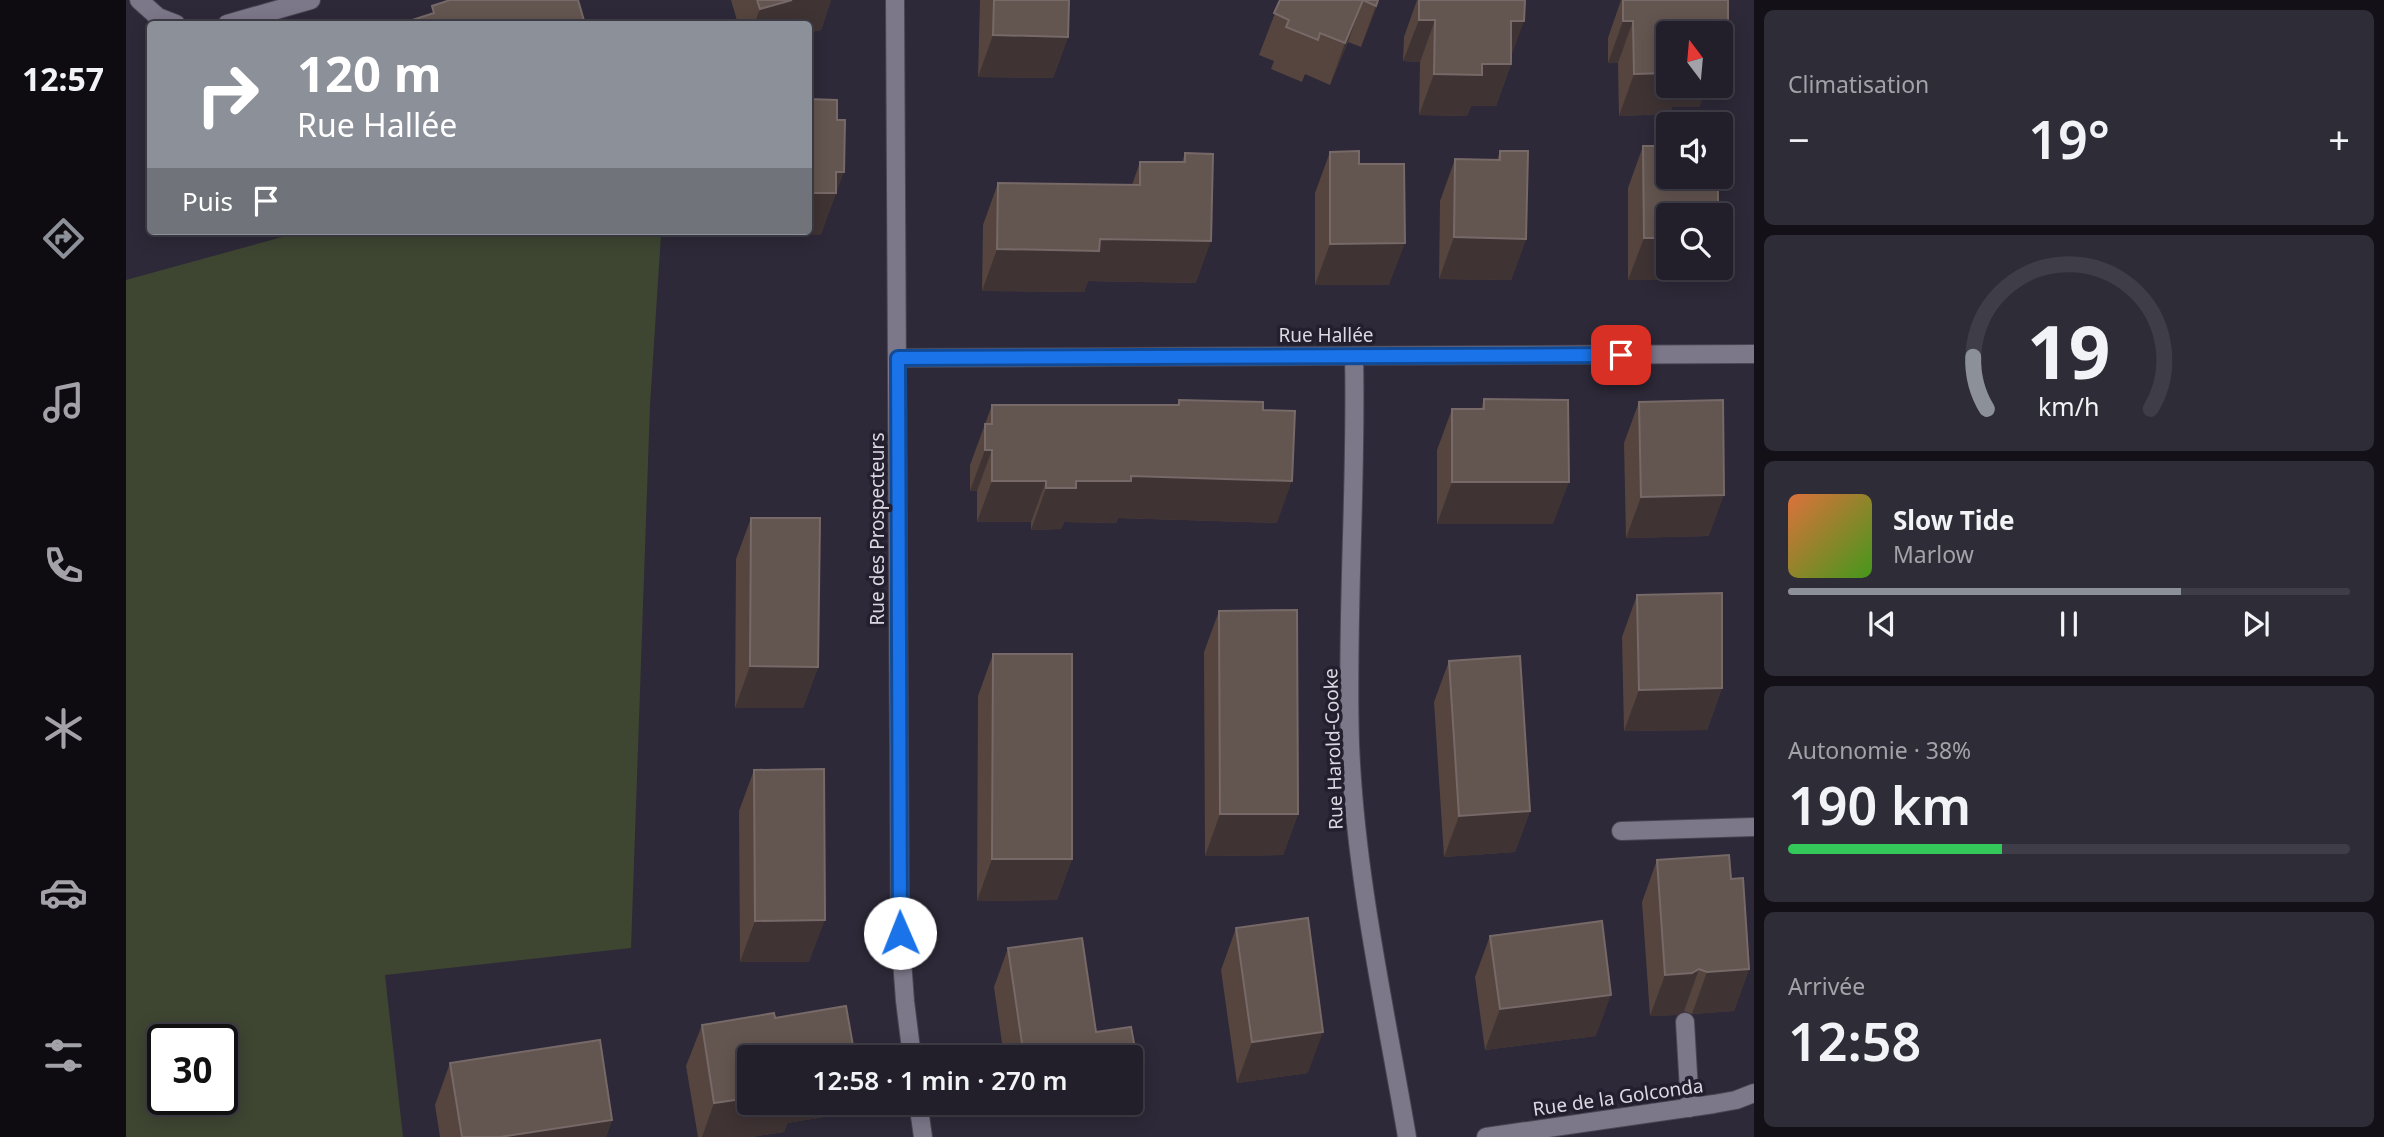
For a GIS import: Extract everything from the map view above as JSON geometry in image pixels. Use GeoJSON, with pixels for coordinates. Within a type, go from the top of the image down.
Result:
{"type":"FeatureCollection","features":[{"type":"Feature","properties":{"kind":"street"},"geometry":{"type":"LineString","coordinates":[[139,0],[158,17],[168,21]]}},
{"type":"Feature","properties":{"kind":"street"},"geometry":{"type":"LineString","coordinates":[[238,21],[311,0]]}},
{"type":"Feature","properties":{"kind":"street","name":"Rue des Prospecteurs"},"geometry":{"type":"LineString","coordinates":[[895,0],[900,933],[910,1045]]}},
{"type":"Feature","properties":{"kind":"street","name":"Rue Hallée"},"geometry":{"type":"LineString","coordinates":[[898,358],[1754,354]]}},
{"type":"Feature","properties":{"kind":"street","name":"Rue Harold-Cooke"},"geometry":{"type":"LineString","coordinates":[[1354,356],[1350,692],[1353,796],[1367,900],[1406,1137]]}},
{"type":"Feature","properties":{"kind":"street"},"geometry":{"type":"LineString","coordinates":[[1621,831],[1754,827]]}},
{"type":"Feature","properties":{"kind":"street"},"geometry":{"type":"LineString","coordinates":[[1685,1022],[1690,1108]]}},
{"type":"Feature","properties":{"kind":"street","name":"Rue de la Golconda"},"geometry":{"type":"LineString","coordinates":[[1486,1137],[1690,1108],[1736,1100],[1754,1093]]}},
{"type":"Feature","properties":{"kind":"street"},"geometry":{"type":"LineString","coordinates":[[920,1115],[923,1137]]}},
{"type":"Feature","properties":{"kind":"green space"},"geometry":{"type":"Polygon","coordinates":[[[289,235],[661,235],[650,405],[631,948],[385,975],[403,1137],[126,1137],[126,280],[289,235]]]}},
{"type":"Feature","properties":{"kind":"building"},"geometry":{"type":"Polygon","coordinates":[[[450,0],[578,0],[584,21],[409,21],[434,13],[432,6],[450,0]]]}},
{"type":"Feature","properties":{"kind":"building"},"geometry":{"type":"Polygon","coordinates":[[[757,0],[792,0],[760,9],[757,0]]]}},
{"type":"Feature","properties":{"kind":"building"},"geometry":{"type":"Polygon","coordinates":[[[994,0],[1069,0],[1068,37],[993,35],[994,0]]]}},
{"type":"Feature","properties":{"kind":"building"},"geometry":{"type":"Polygon","coordinates":[[[1280,0],[1363,0],[1345,43],[1320,33],[1318,40],[1286,27],[1289,20],[1274,13],[1280,0]]]}},
{"type":"Feature","properties":{"kind":"building"},"geometry":{"type":"Polygon","coordinates":[[[1363,0],[1378,0],[1376,6],[1363,0]]]}},
{"type":"Feature","properties":{"kind":"building"},"geometry":{"type":"Polygon","coordinates":[[[1419,0],[1525,0],[1524,21],[1511,21],[1511,64],[1482,64],[1482,75],[1434,74],[1435,20],[1419,20],[1419,0]]]}},
{"type":"Feature","properties":{"kind":"building"},"geometry":{"type":"Polygon","coordinates":[[[1623,0],[1728,0],[1728,20],[1656,21],[1656,73],[1634,74],[1633,21],[1623,21],[1623,0]]]}},
{"type":"Feature","properties":{"kind":"building"},"geometry":{"type":"Polygon","coordinates":[[[812,99],[837,100],[837,120],[845,120],[844,172],[836,172],[836,193],[812,193],[812,99]]]}},
{"type":"Feature","properties":{"kind":"building"},"geometry":{"type":"Polygon","coordinates":[[[1643,146],[1656,146],[1656,189],[1718,189],[1718,203],[1656,203],[1656,238],[1644,238],[1643,146]]]}},
{"type":"Feature","properties":{"kind":"building"},"geometry":{"type":"Polygon","coordinates":[[[1359,151],[1359,164],[1404,164],[1405,243],[1330,244],[1330,152],[1359,151]]]}},
{"type":"Feature","properties":{"kind":"building"},"geometry":{"type":"Polygon","coordinates":[[[1500,151],[1528,151],[1526,239],[1454,237],[1455,159],[1500,160],[1500,151]]]}},
{"type":"Feature","properties":{"kind":"building"},"geometry":{"type":"Polygon","coordinates":[[[1185,153],[1213,154],[1211,241],[1100,239],[1099,251],[997,249],[998,183],[1140,185],[1140,162],[1185,162],[1185,153]]]}},
{"type":"Feature","properties":{"kind":"building"},"geometry":{"type":"Polygon","coordinates":[[[1484,399],[1568,400],[1569,482],[1452,482],[1452,409],[1484,409],[1484,399]]]}},
{"type":"Feature","properties":{"kind":"building"},"geometry":{"type":"Polygon","coordinates":[[[1179,400],[1263,402],[1263,410],[1295,411],[1292,481],[1131,476],[1131,481],[1076,481],[1076,488],[1046,488],[1046,481],[992,481],[992,450],[985,450],[985,424],[992,424],[992,405],[1179,405],[1179,400]]]}},
{"type":"Feature","properties":{"kind":"building"},"geometry":{"type":"Polygon","coordinates":[[[1723,400],[1724,495],[1641,497],[1639,402],[1723,400]]]}},
{"type":"Feature","properties":{"kind":"building"},"geometry":{"type":"Polygon","coordinates":[[[751,518],[820,518],[818,667],[750,666],[751,518]]]}},
{"type":"Feature","properties":{"kind":"building"},"geometry":{"type":"Polygon","coordinates":[[[1722,593],[1722,688],[1639,690],[1637,595],[1722,593]]]}},
{"type":"Feature","properties":{"kind":"building"},"geometry":{"type":"Polygon","coordinates":[[[1297,610],[1298,814],[1220,814],[1219,611],[1297,610]]]}},
{"type":"Feature","properties":{"kind":"building"},"geometry":{"type":"Polygon","coordinates":[[[993,654],[1072,654],[1072,859],[992,859],[993,654]]]}},
{"type":"Feature","properties":{"kind":"building"},"geometry":{"type":"Polygon","coordinates":[[[1520,656],[1530,811],[1459,816],[1449,661],[1520,656]]]}},
{"type":"Feature","properties":{"kind":"building"},"geometry":{"type":"Polygon","coordinates":[[[824,769],[825,920],[755,921],[754,770],[824,769]]]}},
{"type":"Feature","properties":{"kind":"building"},"geometry":{"type":"Polygon","coordinates":[[[1729,855],[1731,879],[1743,878],[1749,969],[1707,972],[1699,969],[1692,973],[1665,975],[1657,860],[1729,855]]]}},
{"type":"Feature","properties":{"kind":"building"},"geometry":{"type":"Polygon","coordinates":[[[1308,918],[1323,1032],[1252,1042],[1236,928],[1308,918]]]}},
{"type":"Feature","properties":{"kind":"building"},"geometry":{"type":"Polygon","coordinates":[[[1602,921],[1611,995],[1500,1009],[1490,936],[1602,921]]]}},
{"type":"Feature","properties":{"kind":"building"},"geometry":{"type":"Polygon","coordinates":[[[1082,938],[1096,1032],[1131,1027],[1134,1045],[1022,1045],[1008,948],[1082,938]]]}},
{"type":"Feature","properties":{"kind":"building"},"geometry":{"type":"Polygon","coordinates":[[[846,1006],[853,1045],[737,1045],[737,1100],[714,1103],[702,1025],[774,1013],[775,1018],[846,1006]]]}},
{"type":"Feature","properties":{"kind":"building"},"geometry":{"type":"Polygon","coordinates":[[[600,1040],[612,1120],[500,1137],[462,1137],[450,1063],[600,1040]]]}},
{"type":"Feature","properties":{"kind":"route"},"geometry":{"type":"LineString","coordinates":[[900,933],[898,358],[1621,355]]}}]}
